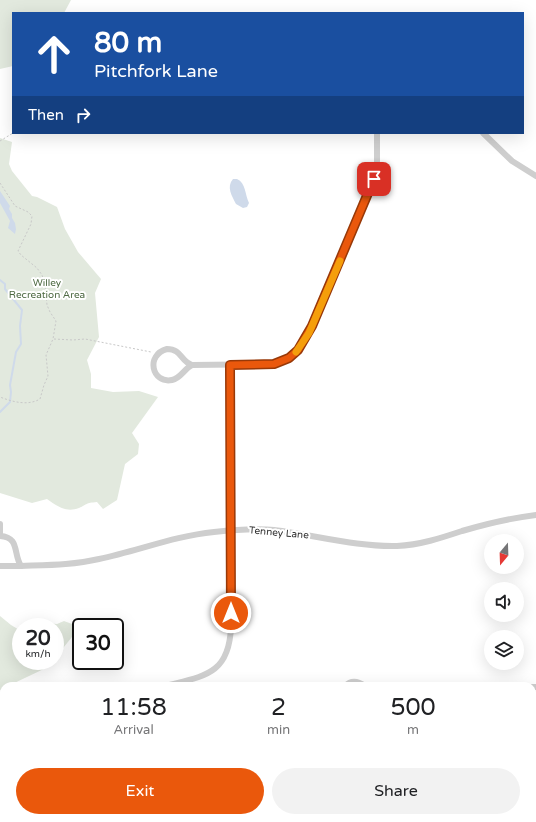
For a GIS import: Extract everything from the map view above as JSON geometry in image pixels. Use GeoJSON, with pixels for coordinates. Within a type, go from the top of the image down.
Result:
{"type":"FeatureCollection","features":[{"type":"Feature","properties":{"kind":"street"},"geometry":{"type":"LineString","coordinates":[[192,365],[185,369],[176,378],[166,380],[158,376],[154,369],[154,361],[156,356],[164,350],[172,349],[177,352],[186,362],[192,365],[274,364],[289,358],[300,348],[312,326],[372,185],[377,166],[377,134]]}},
{"type":"Feature","properties":{"kind":"street"},"geometry":{"type":"LineString","coordinates":[[484,134],[512,161],[536,176]]}},
{"type":"Feature","properties":{"kind":"street"},"geometry":{"type":"LineString","coordinates":[[182,682],[194,679],[210,672],[222,662],[228,652],[230,644],[230,365]]}},
{"type":"Feature","properties":{"kind":"street","name":"Tenney Lane"},"geometry":{"type":"LineString","coordinates":[[0,566],[63,565],[86,562],[184,536],[231,530],[274,530],[361,544],[398,546],[426,542],[500,521],[536,515]]}},
{"type":"Feature","properties":{"kind":"street"},"geometry":{"type":"LineString","coordinates":[[0,524],[0,536],[8,538],[13,542],[16,547],[17,560],[21,566]]}},
{"type":"Feature","properties":{"kind":"path"},"geometry":{"type":"LineString","coordinates":[[0,141],[12,134]]}},
{"type":"Feature","properties":{"kind":"path"},"geometry":{"type":"LineString","coordinates":[[0,183],[15,206],[28,212],[32,218],[31,224],[18,248],[18,252],[37,268],[43,278],[46,287],[47,304],[56,321],[53,339],[46,355],[48,376],[40,399],[15,402],[0,397]]}},
{"type":"Feature","properties":{"kind":"path"},"geometry":{"type":"LineString","coordinates":[[53,339],[84,339],[148,351],[156,356]]}},
{"type":"Feature","properties":{"kind":"green space"},"geometry":{"type":"Polygon","coordinates":[[[0,0],[71,0],[65,12],[12,12],[12,66],[0,69],[0,0]]]}},
{"type":"Feature","properties":{"kind":"green space","name":"Willey Recreation Area"},"geometry":{"type":"Polygon","coordinates":[[[0,138],[12,142],[9,164],[12,171],[32,196],[57,207],[65,229],[78,252],[101,279],[95,293],[99,337],[87,360],[91,374],[91,388],[113,392],[139,391],[158,397],[132,433],[139,444],[138,454],[125,464],[117,500],[103,509],[97,502],[88,503],[79,508],[70,510],[58,506],[47,499],[32,503],[0,493],[0,138]]]}},
{"type":"Feature","properties":{"kind":"green space"},"geometry":{"type":"Polygon","coordinates":[[[0,616],[12,626],[12,670],[42,670],[16,682],[0,682],[0,616]]]}},
{"type":"Feature","properties":{"kind":"green space"},"geometry":{"type":"Polygon","coordinates":[[[64,621],[72,624],[72,637],[64,647],[64,621]]]}},
{"type":"Feature","properties":{"kind":"water"},"geometry":{"type":"Polygon","coordinates":[[[233,179],[237,179],[244,186],[249,203],[247,207],[243,208],[236,204],[230,192],[230,185],[233,179]]]}},
{"type":"Feature","properties":{"kind":"water"},"geometry":{"type":"Polygon","coordinates":[[[0,191],[10,206],[9,209],[15,223],[15,234],[8,228],[10,221],[0,203],[0,191]]]}},
{"type":"Feature","properties":{"kind":"waterway"},"geometry":{"type":"LineString","coordinates":[[0,280],[5,284],[5,289],[22,310],[20,326],[21,344],[16,352],[10,385],[10,402],[0,412]]}},
{"type":"Feature","properties":{"kind":"slow traffic"},"geometry":{"type":"LineString","coordinates":[[296,352],[309,333],[340,261]]}},
{"type":"Feature","properties":{"kind":"route"},"geometry":{"type":"LineString","coordinates":[[231,613],[230,365],[274,364],[289,358],[300,348],[312,326],[374,179]]}}]}
